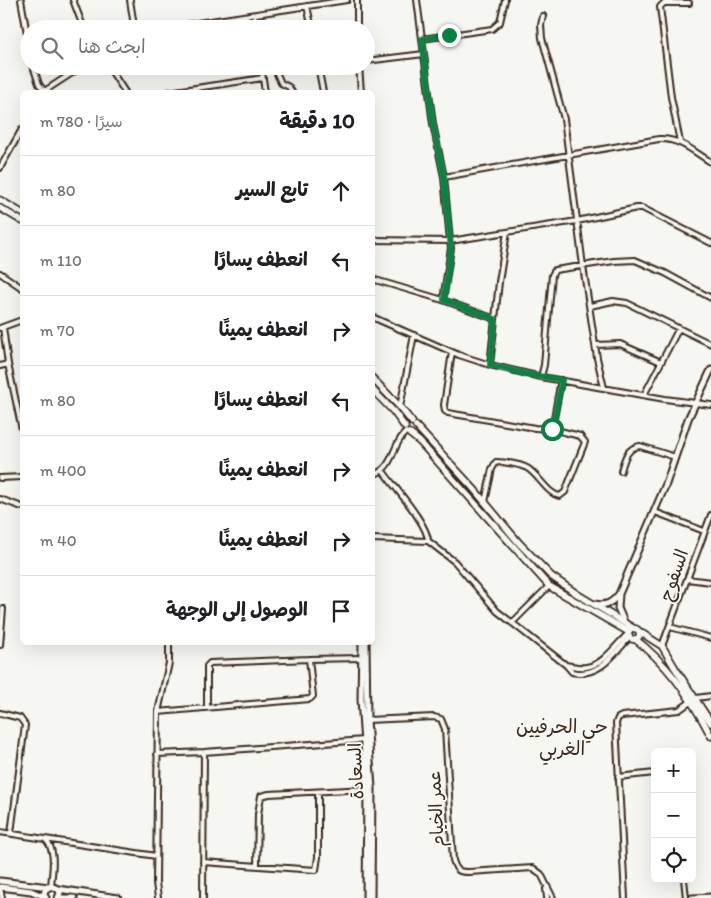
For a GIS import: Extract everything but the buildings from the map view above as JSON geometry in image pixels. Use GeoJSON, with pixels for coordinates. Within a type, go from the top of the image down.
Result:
{"type":"FeatureCollection","features":[{"type":"Feature","properties":{"kind":"main road"},"geometry":{"type":"LineString","coordinates":[[0,200],[20,213]]}},
{"type":"Feature","properties":{"kind":"main road"},"geometry":{"type":"LineString","coordinates":[[0,208],[20,220]]}},
{"type":"Feature","properties":{"kind":"main road"},"geometry":{"type":"LineString","coordinates":[[375,381],[485,502],[519,543],[552,576],[624,622],[631,634],[670,674],[711,723]]}},
{"type":"Feature","properties":{"kind":"main road"},"geometry":{"type":"LineString","coordinates":[[375,392],[394,412],[406,431],[420,442],[549,586],[631,634],[639,637],[640,632],[660,643],[693,700],[711,736]]}},
{"type":"Feature","properties":{"kind":"main road"},"geometry":{"type":"LineString","coordinates":[[406,431],[407,423],[414,424]]}},
{"type":"Feature","properties":{"kind":"main road"},"geometry":{"type":"LineString","coordinates":[[406,431],[414,432],[414,424]]}},
{"type":"Feature","properties":{"kind":"main road"},"geometry":{"type":"LineString","coordinates":[[649,651],[652,643],[660,643]]}},
{"type":"Feature","properties":{"kind":"main road"},"geometry":{"type":"LineString","coordinates":[[649,651],[659,652],[660,643]]}},
{"type":"Feature","properties":{"kind":"street"},"geometry":{"type":"LineString","coordinates":[[21,0],[25,20]]}},
{"type":"Feature","properties":{"kind":"street"},"geometry":{"type":"LineString","coordinates":[[73,0],[81,20]]}},
{"type":"Feature","properties":{"kind":"street"},"geometry":{"type":"LineString","coordinates":[[130,0],[133,20]]}},
{"type":"Feature","properties":{"kind":"street"},"geometry":{"type":"LineString","coordinates":[[220,20],[347,0]]}},
{"type":"Feature","properties":{"kind":"street"},"geometry":{"type":"LineString","coordinates":[[357,0],[357,20]]}},
{"type":"Feature","properties":{"kind":"street"},"geometry":{"type":"LineString","coordinates":[[417,0],[433,124],[444,177],[451,248],[444,300]]}},
{"type":"Feature","properties":{"kind":"street"},"geometry":{"type":"LineString","coordinates":[[422,39],[492,29],[500,22],[505,0]]}},
{"type":"Feature","properties":{"kind":"street"},"geometry":{"type":"LineString","coordinates":[[680,142],[671,97],[660,7],[664,3],[689,3]]}},
{"type":"Feature","properties":{"kind":"street"},"geometry":{"type":"LineString","coordinates":[[308,6],[310,20]]}},
{"type":"Feature","properties":{"kind":"street"},"geometry":{"type":"LineString","coordinates":[[254,15],[255,20]]}},
{"type":"Feature","properties":{"kind":"street"},"geometry":{"type":"LineString","coordinates":[[543,16],[541,25],[542,38],[562,104],[583,266],[597,358],[604,388]]}},
{"type":"Feature","properties":{"kind":"street"},"geometry":{"type":"LineString","coordinates":[[375,60],[424,54]]}},
{"type":"Feature","properties":{"kind":"street"},"geometry":{"type":"LineString","coordinates":[[37,75],[43,90]]}},
{"type":"Feature","properties":{"kind":"street"},"geometry":{"type":"LineString","coordinates":[[47,90],[70,75]]}},
{"type":"Feature","properties":{"kind":"street"},"geometry":{"type":"LineString","coordinates":[[114,75],[124,90]]}},
{"type":"Feature","properties":{"kind":"street"},"geometry":{"type":"LineString","coordinates":[[262,75],[265,90]]}},
{"type":"Feature","properties":{"kind":"street"},"geometry":{"type":"LineString","coordinates":[[278,75],[281,83],[291,90]]}},
{"type":"Feature","properties":{"kind":"street"},"geometry":{"type":"LineString","coordinates":[[320,75],[323,90]]}},
{"type":"Feature","properties":{"kind":"street"},"geometry":{"type":"LineString","coordinates":[[360,75],[361,90]]}},
{"type":"Feature","properties":{"kind":"street"},"geometry":{"type":"LineString","coordinates":[[182,90],[263,78]]}},
{"type":"Feature","properties":{"kind":"street"},"geometry":{"type":"LineString","coordinates":[[0,168],[20,133]]}},
{"type":"Feature","properties":{"kind":"street"},"geometry":{"type":"LineString","coordinates":[[444,177],[659,139],[680,142],[711,162]]}},
{"type":"Feature","properties":{"kind":"street"},"geometry":{"type":"LineString","coordinates":[[375,240],[450,241],[577,221],[631,208],[642,208],[711,243]]}},
{"type":"Feature","properties":{"kind":"street"},"geometry":{"type":"LineString","coordinates":[[490,365],[506,232]]}},
{"type":"Feature","properties":{"kind":"street"},"geometry":{"type":"LineString","coordinates":[[541,377],[544,365],[552,276],[555,270],[626,259],[641,262],[711,298]]}},
{"type":"Feature","properties":{"kind":"street"},"geometry":{"type":"LineString","coordinates":[[0,274],[20,287]]}},
{"type":"Feature","properties":{"kind":"street"},"geometry":{"type":"LineString","coordinates":[[375,281],[444,300],[495,319]]}},
{"type":"Feature","properties":{"kind":"street"},"geometry":{"type":"LineString","coordinates":[[590,306],[614,301],[627,303],[711,344]]}},
{"type":"Feature","properties":{"kind":"street"},"geometry":{"type":"LineString","coordinates":[[375,318],[452,352],[490,365],[541,377],[711,406]]}},
{"type":"Feature","properties":{"kind":"street"},"geometry":{"type":"LineString","coordinates":[[20,321],[1,328],[20,421]]}},
{"type":"Feature","properties":{"kind":"street"},"geometry":{"type":"LineString","coordinates":[[644,395],[679,328]]}},
{"type":"Feature","properties":{"kind":"street"},"geometry":{"type":"LineString","coordinates":[[400,407],[414,335]]}},
{"type":"Feature","properties":{"kind":"street"},"geometry":{"type":"LineString","coordinates":[[596,344],[620,344],[661,362]]}},
{"type":"Feature","properties":{"kind":"street"},"geometry":{"type":"LineString","coordinates":[[452,352],[444,405],[448,413],[535,428],[552,429],[580,436],[585,442],[565,492],[560,496],[555,495],[534,473],[524,467],[496,462],[493,466],[485,502]]}},
{"type":"Feature","properties":{"kind":"street"},"geometry":{"type":"LineString","coordinates":[[0,366],[8,364]]}},
{"type":"Feature","properties":{"kind":"street"},"geometry":{"type":"LineString","coordinates":[[592,603],[607,605],[619,594],[666,484],[682,433],[711,370]]}},
{"type":"Feature","properties":{"kind":"street"},"geometry":{"type":"LineString","coordinates":[[552,429],[562,380]]}},
{"type":"Feature","properties":{"kind":"street"},"geometry":{"type":"LineString","coordinates":[[375,473],[383,471],[388,465],[401,436],[406,431]]}},
{"type":"Feature","properties":{"kind":"street"},"geometry":{"type":"LineString","coordinates":[[620,471],[630,450],[634,447],[640,446],[675,457]]}},
{"type":"Feature","properties":{"kind":"street"},"geometry":{"type":"LineString","coordinates":[[383,471],[422,524],[428,535],[428,541]]}},
{"type":"Feature","properties":{"kind":"street"},"geometry":{"type":"LineString","coordinates":[[0,478],[20,477]]}},
{"type":"Feature","properties":{"kind":"street"},"geometry":{"type":"LineString","coordinates":[[0,499],[20,506]]}},
{"type":"Feature","properties":{"kind":"street"},"geometry":{"type":"LineString","coordinates":[[655,512],[704,531]]}},
{"type":"Feature","properties":{"kind":"street","name":"السفوح"},"geometry":{"type":"LineString","coordinates":[[660,643],[670,627],[711,514]]}},
{"type":"Feature","properties":{"kind":"street"},"geometry":{"type":"LineString","coordinates":[[375,539],[428,541],[455,562],[490,604],[566,665],[593,666],[631,634]]}},
{"type":"Feature","properties":{"kind":"street"},"geometry":{"type":"LineString","coordinates":[[687,579],[711,582]]}},
{"type":"Feature","properties":{"kind":"street"},"geometry":{"type":"LineString","coordinates":[[512,623],[549,586]]}},
{"type":"Feature","properties":{"kind":"street"},"geometry":{"type":"LineString","coordinates":[[619,594],[618,608],[624,622]]}},
{"type":"Feature","properties":{"kind":"street"},"geometry":{"type":"LineString","coordinates":[[0,645],[3,609]]}},
{"type":"Feature","properties":{"kind":"street"},"geometry":{"type":"LineString","coordinates":[[670,627],[711,638]]}},
{"type":"Feature","properties":{"kind":"street"},"geometry":{"type":"LineString","coordinates":[[158,898],[156,856],[158,712],[169,663],[170,645]]}},
{"type":"Feature","properties":{"kind":"street","name":"السعادة"},"geometry":{"type":"LineString","coordinates":[[362,645],[364,740],[370,789],[366,898]]}},
{"type":"Feature","properties":{"kind":"street","name":"السعادة"},"geometry":{"type":"LineString","coordinates":[[366,645],[371,898]]}},
{"type":"Feature","properties":{"kind":"street"},"geometry":{"type":"LineString","coordinates":[[207,707],[208,664],[361,658]]}},
{"type":"Feature","properties":{"kind":"street"},"geometry":{"type":"LineString","coordinates":[[158,712],[310,700],[312,696],[309,659]]}},
{"type":"Feature","properties":{"kind":"street"},"geometry":{"type":"LineString","coordinates":[[625,898],[618,777],[616,723],[618,718],[679,710],[693,700],[711,696]]}},
{"type":"Feature","properties":{"kind":"street"},"geometry":{"type":"LineString","coordinates":[[0,713],[20,718],[25,725],[11,833]]}},
{"type":"Feature","properties":{"kind":"street","name":"عمر الخيام"},"geometry":{"type":"LineString","coordinates":[[367,720],[434,717],[441,720],[445,729],[453,860],[456,870],[469,872],[533,868],[541,874],[553,898]]}},
{"type":"Feature","properties":{"kind":"street"},"geometry":{"type":"LineString","coordinates":[[157,754],[364,740]]}},
{"type":"Feature","properties":{"kind":"street"},"geometry":{"type":"LineString","coordinates":[[203,898],[204,752]]}},
{"type":"Feature","properties":{"kind":"street"},"geometry":{"type":"LineString","coordinates":[[618,777],[651,773]]}},
{"type":"Feature","properties":{"kind":"street"},"geometry":{"type":"LineString","coordinates":[[256,866],[258,814],[261,796],[370,789]]}},
{"type":"Feature","properties":{"kind":"street"},"geometry":{"type":"LineString","coordinates":[[203,862],[316,870],[318,857],[318,792]]}},
{"type":"Feature","properties":{"kind":"street"},"geometry":{"type":"LineString","coordinates":[[0,832],[156,856]]}},
{"type":"Feature","properties":{"kind":"street"},"geometry":{"type":"LineString","coordinates":[[46,839],[50,844],[52,853],[50,886],[44,892],[46,897]]}},
{"type":"Feature","properties":{"kind":"street"},"geometry":{"type":"LineString","coordinates":[[0,881],[46,897]]}},
{"type":"Feature","properties":{"kind":"street"},"geometry":{"type":"LineString","coordinates":[[684,883],[686,898]]}},
{"type":"Feature","properties":{"kind":"street"},"geometry":{"type":"LineString","coordinates":[[2,898],[0,887],[50,886],[58,889],[118,898]]}},
{"type":"Feature","properties":{"kind":"street"},"geometry":{"type":"LineString","coordinates":[[546,886],[547,898]]}},
{"type":"Feature","properties":{"kind":"street"},"geometry":{"type":"LineString","coordinates":[[58,889],[60,893],[58,898],[74,898]]}},
{"type":"Feature","properties":{"kind":"street"},"geometry":{"type":"LineString","coordinates":[[692,898],[711,897]]}},
{"type":"Feature","properties":{"kind":"district","name":"حي الحرفيين الغربي"},"geometry":{"type":"Point","coordinates":[562,737]}},
{"type":"Feature","properties":{"kind":"route"},"geometry":{"type":"LineString","coordinates":[[449,35],[422,39],[433,124],[444,177],[451,248],[444,300],[495,319],[490,365],[562,380],[552,429]]}}]}
